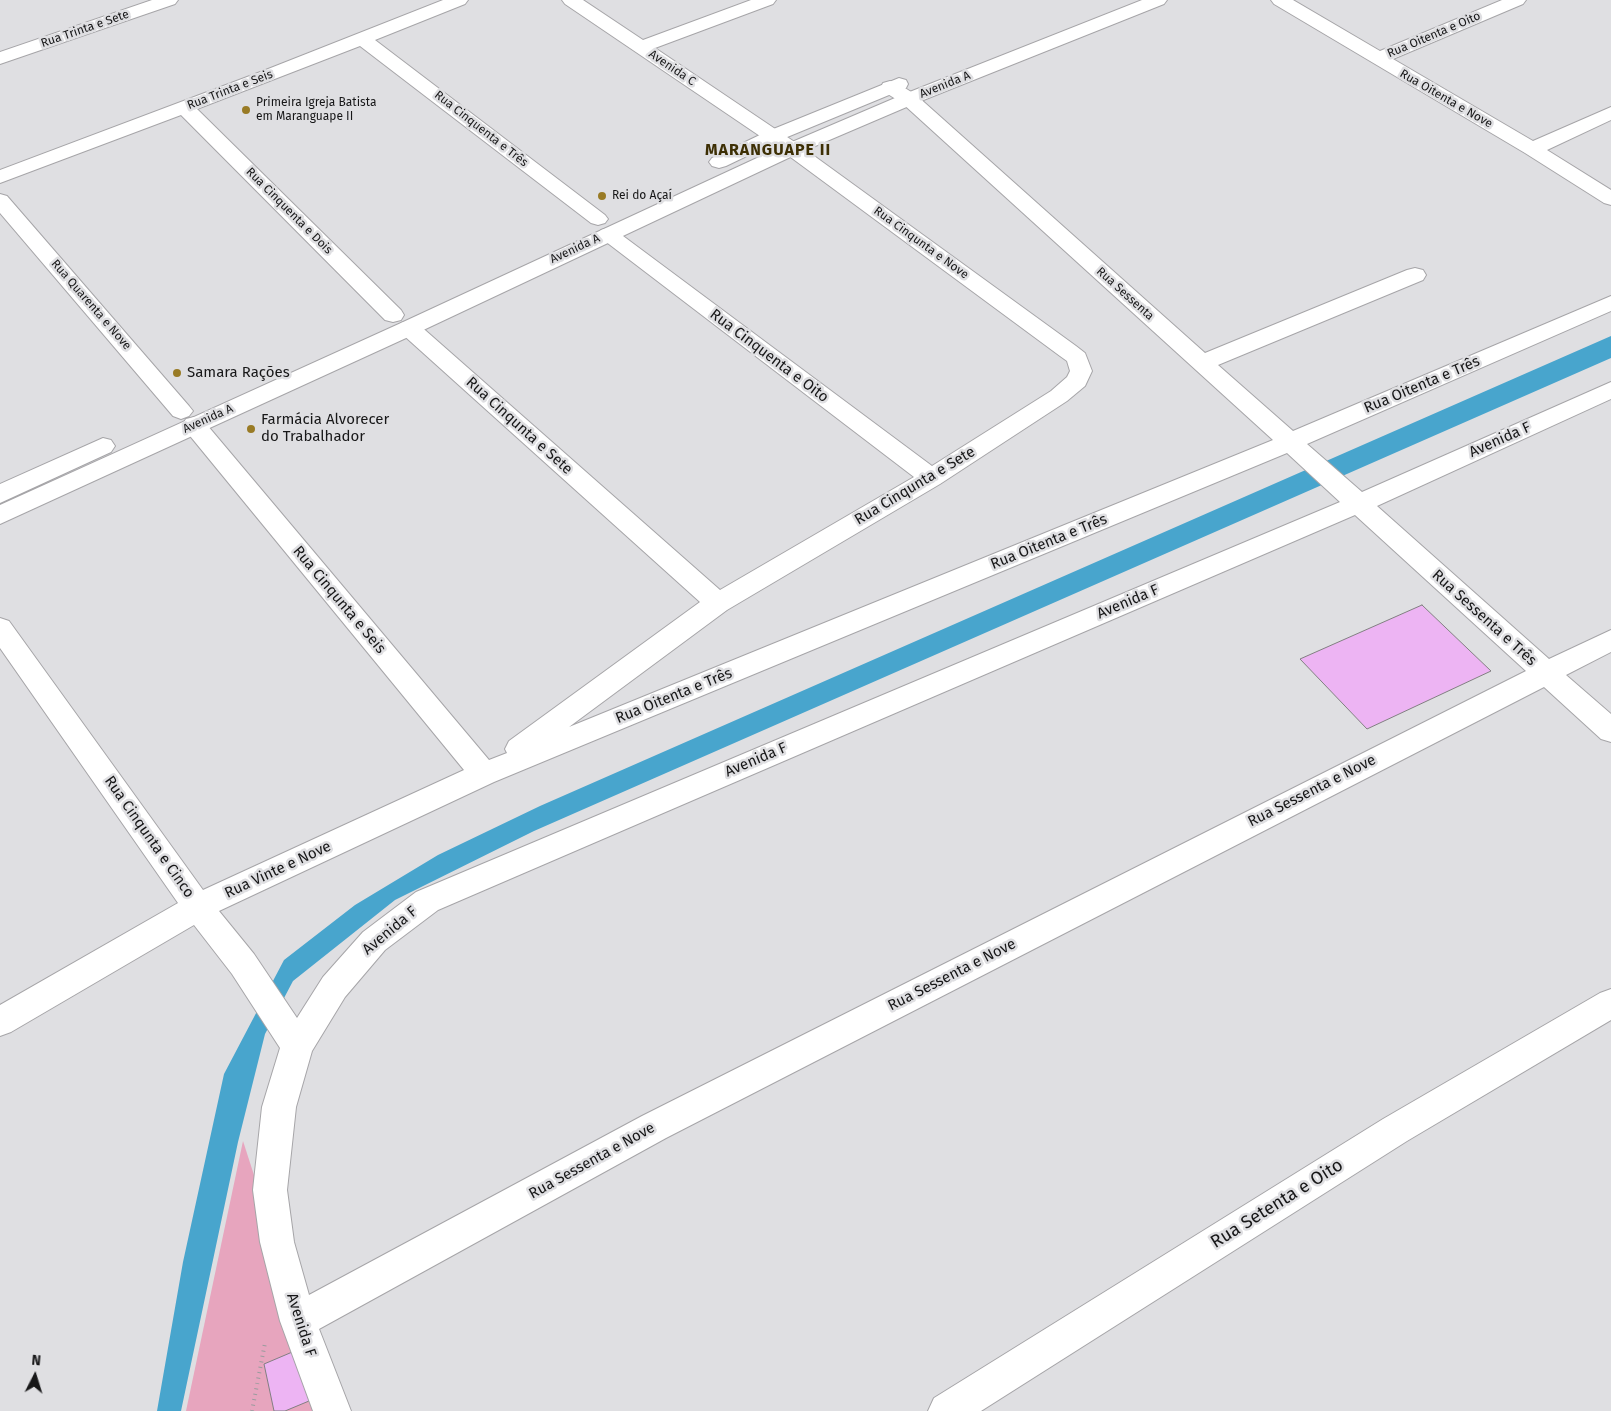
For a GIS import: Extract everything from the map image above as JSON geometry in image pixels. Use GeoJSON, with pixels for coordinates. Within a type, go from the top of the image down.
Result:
{"type":"FeatureCollection","features":[{"type":"Feature","properties":{"kind":"street","name":"Rua Trinta e Sete"},"geometry":{"type":"LineString","coordinates":[[0,58],[169,0]]}},
{"type":"Feature","properties":{"kind":"street","name":"Rua Trinta e Seis"},"geometry":{"type":"LineString","coordinates":[[0,177],[185,108],[460,0]]}},
{"type":"Feature","properties":{"kind":"street","name":"Avenida C"},"geometry":{"type":"LineString","coordinates":[[571,0],[773,136]]}},
{"type":"Feature","properties":{"kind":"street"},"geometry":{"type":"LineString","coordinates":[[641,47],[767,0]]}},
{"type":"Feature","properties":{"kind":"street","name":"Avenida A"},"geometry":{"type":"LineString","coordinates":[[603,227],[773,136],[890,87],[1115,0]]}},
{"type":"Feature","properties":{"kind":"street","name":"Avenida A"},"geometry":{"type":"LineString","coordinates":[[0,494],[187,418],[603,227],[909,100],[1158,0]]}},
{"type":"Feature","properties":{"kind":"street","name":"Rua Oitenta e Nove"},"geometry":{"type":"LineString","coordinates":[[1280,0],[1532,149],[1611,199]]}},
{"type":"Feature","properties":{"kind":"street","name":"Rua Oitenta e Oito"},"geometry":{"type":"LineString","coordinates":[[1378,59],[1517,0]]}},
{"type":"Feature","properties":{"kind":"street","name":"Rua Cinquenta e Três"},"geometry":{"type":"LineString","coordinates":[[363,39],[603,227]]}},
{"type":"Feature","properties":{"kind":"street","name":"Rua Sessenta"},"geometry":{"type":"LineString","coordinates":[[890,87],[909,100],[1354,501]]}},
{"type":"Feature","properties":{"kind":"street","name":"Rua Cinquenta e Dois"},"geometry":{"type":"LineString","coordinates":[[185,108],[401,321]]}},
{"type":"Feature","properties":{"kind":"street"},"geometry":{"type":"LineString","coordinates":[[1532,149],[1611,114]]}},
{"type":"Feature","properties":{"kind":"street","name":"Rua Cinqunta e Nove"},"geometry":{"type":"LineString","coordinates":[[773,136],[1068,351]]}},
{"type":"Feature","properties":{"kind":"street","name":"Rua Quarenta e Nove"},"geometry":{"type":"LineString","coordinates":[[0,200],[187,418]]}},
{"type":"Feature","properties":{"kind":"street","name":"Rua Cinquenta e Oito"},"geometry":{"type":"LineString","coordinates":[[603,227],[931,478]]}},
{"type":"Feature","properties":{"kind":"street"},"geometry":{"type":"LineString","coordinates":[[1202,363],[1415,274]]}},
{"type":"Feature","properties":{"kind":"street","name":"Rua Oitenta e Três"},"geometry":{"type":"LineString","coordinates":[[484,774],[1296,448],[1611,303]]}},
{"type":"Feature","properties":{"kind":"street","name":"Rua Cinqunta e Sete"},"geometry":{"type":"LineString","coordinates":[[401,321],[718,604]]}},
{"type":"Feature","properties":{"kind":"street","name":"Rua Cinqunta e Sete"},"geometry":{"type":"LineString","coordinates":[[484,774],[718,604],[931,478],[1059,396],[1077,380],[1081,371],[1080,364],[1068,351]]}},
{"type":"Feature","properties":{"kind":"street","name":"Avenida F"},"geometry":{"type":"LineString","coordinates":[[332,1411],[298,1322],[277,1242],[270,1190],[279,1107],[291,1035],[374,941],[427,901],[1611,390]]}},
{"type":"Feature","properties":{"kind":"street","name":"Avenida A"},"geometry":{"type":"LineString","coordinates":[[0,515],[187,418]]}},
{"type":"Feature","properties":{"kind":"street","name":"Rua Cinqunta e Seis"},"geometry":{"type":"LineString","coordinates":[[187,418],[484,774]]}},
{"type":"Feature","properties":{"kind":"street","name":"Rua Sessenta e Três"},"geometry":{"type":"LineString","coordinates":[[1354,501],[1611,731]]}},
{"type":"Feature","properties":{"kind":"street","name":"Rua Cinqunta e Cinco"},"geometry":{"type":"LineString","coordinates":[[0,628],[198,907],[244,964],[291,1035]]}},
{"type":"Feature","properties":{"kind":"street","name":"Rua Sessenta e Nove"},"geometry":{"type":"LineString","coordinates":[[298,1322],[654,1127],[1611,640]]}},
{"type":"Feature","properties":{"kind":"street","name":"Rua Vinte e Nove"},"geometry":{"type":"LineString","coordinates":[[0,1022],[198,907],[484,774]]}},
{"type":"Feature","properties":{"kind":"street","name":"Rua Setenta e Oito"},"geometry":{"type":"LineString","coordinates":[[947,1411],[1395,1130],[1611,1003]]}},
{"type":"Feature","properties":{"kind":"shaded area"},"geometry":{"type":"Polygon","coordinates":[[[243,1141],[330,1411],[186,1411],[243,1141]]]}},
{"type":"Feature","properties":{"kind":"water"},"geometry":{"type":"Polygon","coordinates":[[[1611,336],[1611,358],[534,831],[395,900],[293,981],[265,1034],[238,1142],[181,1411],[157,1411],[183,1262],[224,1074],[284,960],[355,905],[438,855],[540,806],[1611,336]]]}},
{"type":"Feature","properties":{"kind":"building"},"geometry":{"type":"Polygon","coordinates":[[[1422,605],[1491,671],[1367,729],[1300,659],[1422,605]]]}},
{"type":"Feature","properties":{"kind":"building"},"geometry":{"type":"Polygon","coordinates":[[[297,1350],[309,1401],[285,1411],[274,1411],[264,1364],[297,1350]]]}},
{"type":"Feature","properties":{"kind":"place","name":"Primeira Igreja Batista em Maranguape II"},"geometry":{"type":"Point","coordinates":[246,110]}},
{"type":"Feature","properties":{"kind":"place","name":"Rei do Açaí"},"geometry":{"type":"Point","coordinates":[602,196]}},
{"type":"Feature","properties":{"kind":"place","name":"Samara Rações"},"geometry":{"type":"Point","coordinates":[177,373]}},
{"type":"Feature","properties":{"kind":"place","name":"Farmácia Alvorecer do Trabalhador"},"geometry":{"type":"Point","coordinates":[251,429]}},
{"type":"Feature","properties":{"kind":"district","name":"MARANGUAPE II"},"geometry":{"type":"Point","coordinates":[768,151]}}]}
